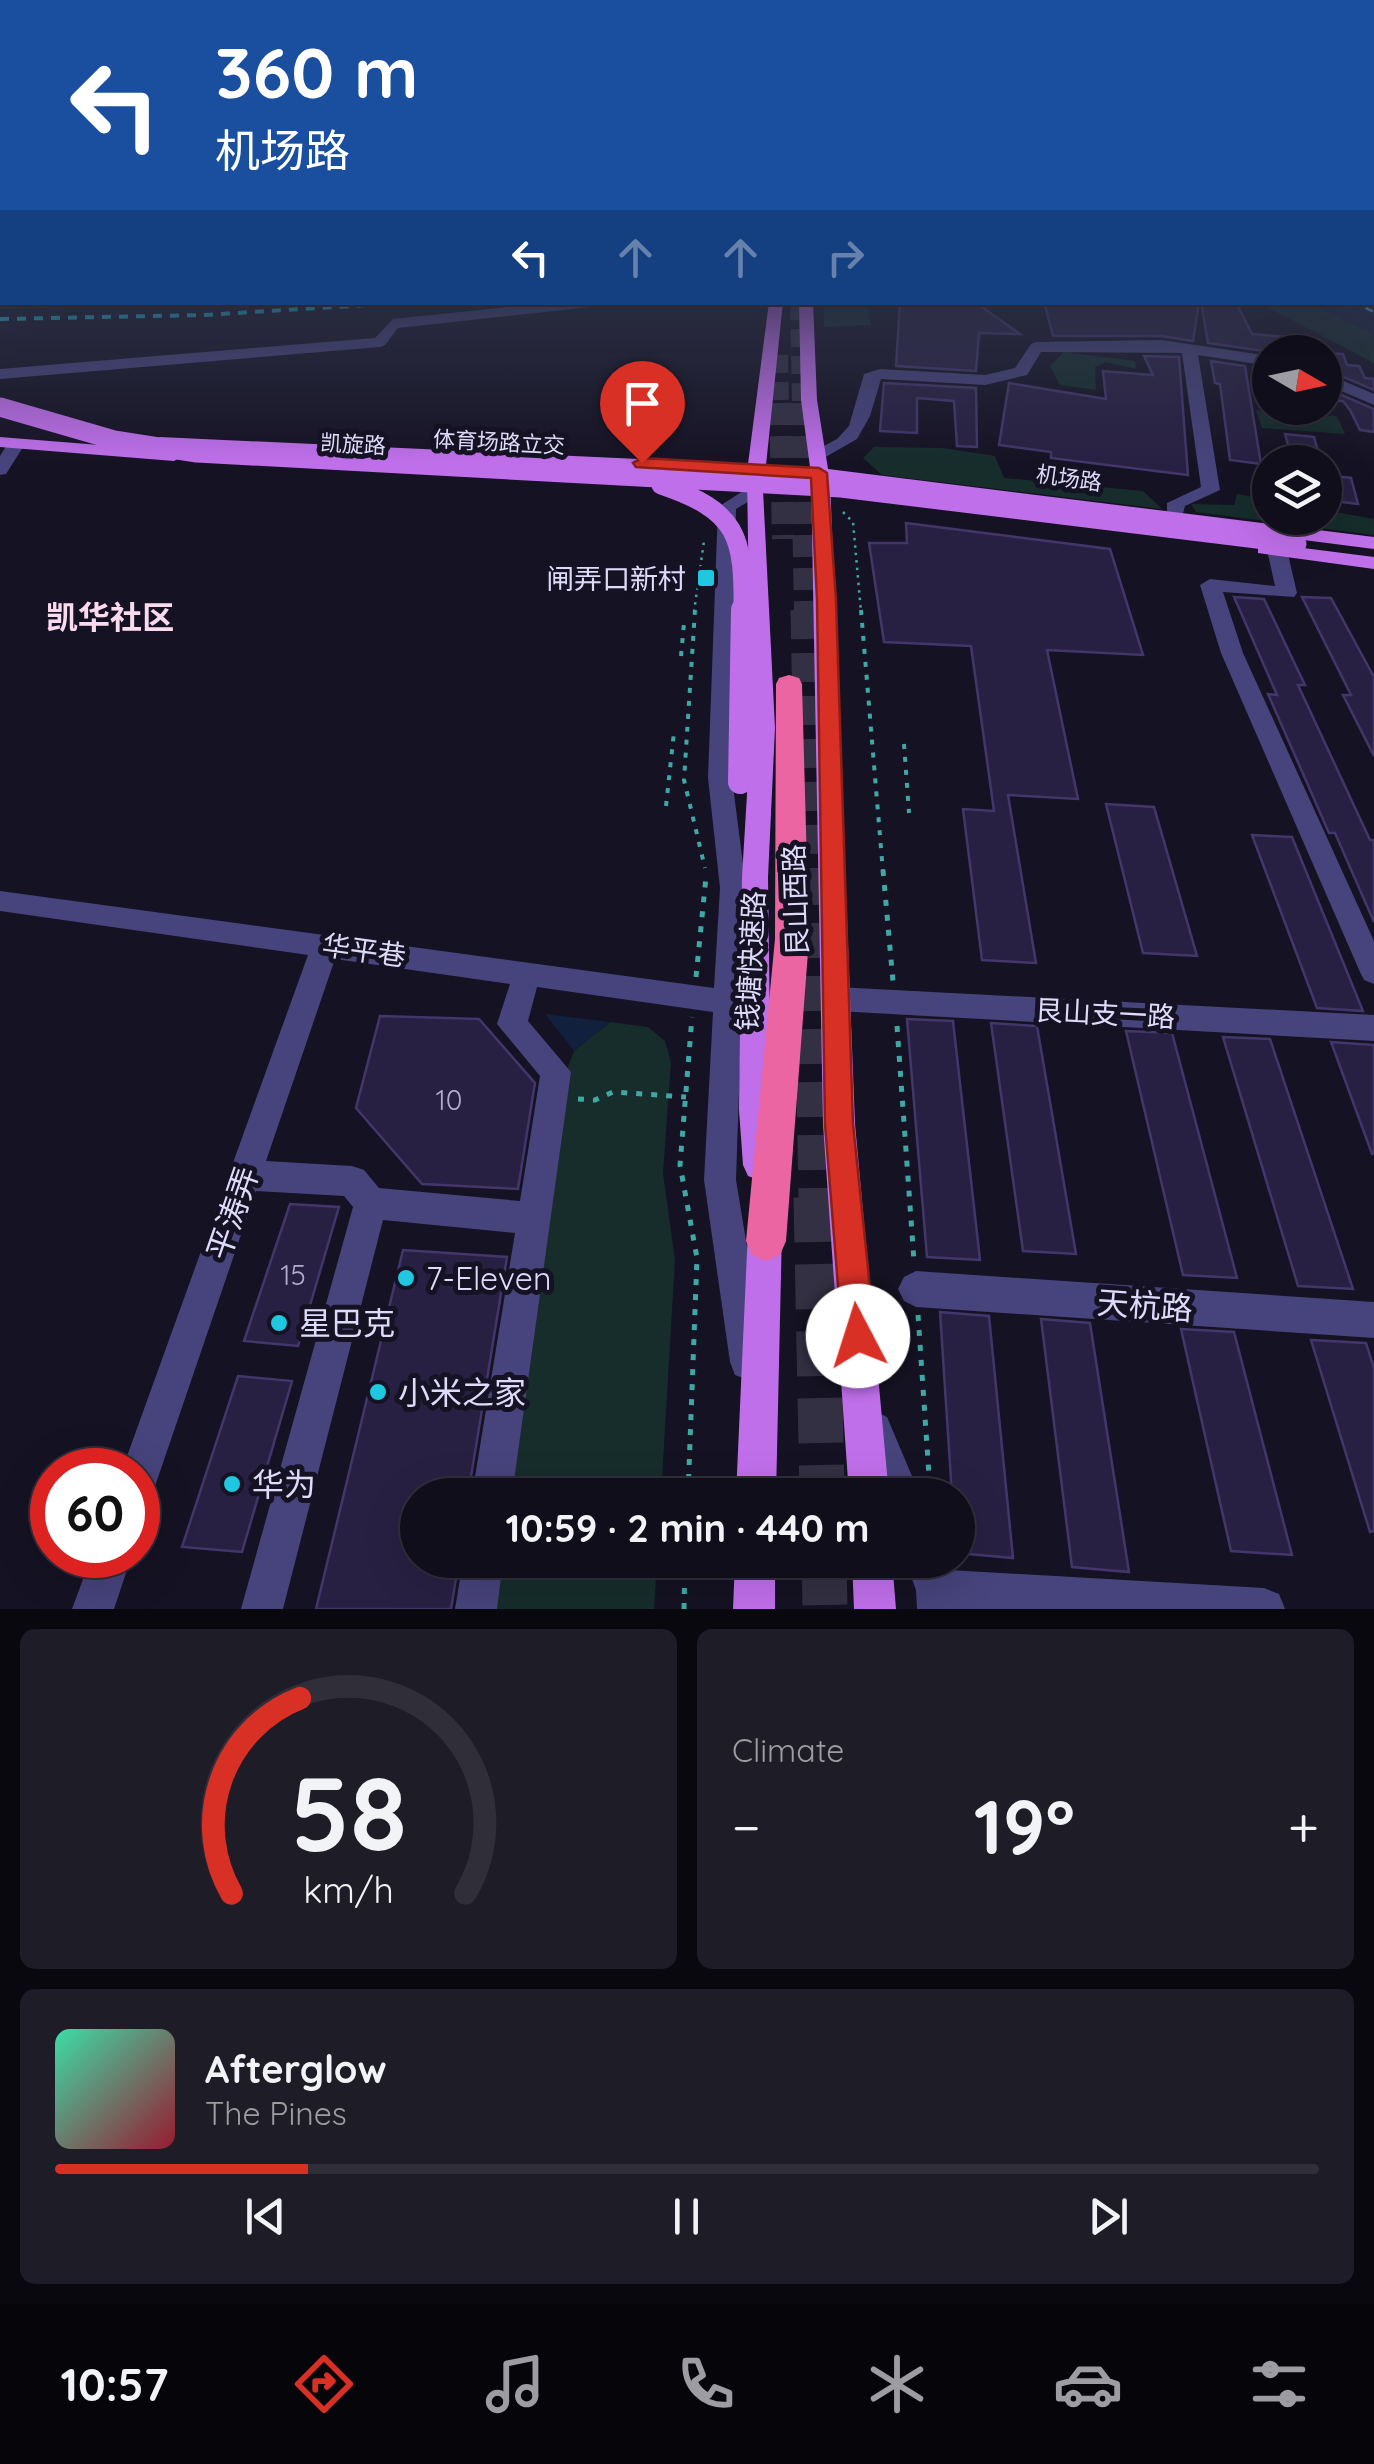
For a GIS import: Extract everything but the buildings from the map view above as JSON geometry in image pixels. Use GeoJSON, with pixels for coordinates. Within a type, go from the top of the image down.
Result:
{"type":"FeatureCollection","features":[{"type":"Feature","properties":{"kind":"highway","name":"钱塘快速路"},"geometry":{"type":"LineString","coordinates":[[766,1240],[792,940],[789,684]]}},
{"type":"Feature","properties":{"kind":"main road","name":"艮山西路"},"geometry":{"type":"LineString","coordinates":[[756,1478],[766,1240],[754,1110],[755,877],[763,728],[755,479],[774,315]]}},
{"type":"Feature","properties":{"kind":"main road","name":"艮山西路"},"geometry":{"type":"LineString","coordinates":[[806,315],[809,400],[819,474],[839,1124],[868,1478]]}},
{"type":"Feature","properties":{"kind":"main road","name":"体育场路立交"},"geometry":{"type":"LineString","coordinates":[[0,407],[56,426],[197,453],[623,473],[895,493],[1374,557]]}},
{"type":"Feature","properties":{"kind":"main road","name":"凯旋路"},"geometry":{"type":"LineString","coordinates":[[5,442],[755,479],[819,474]]}},
{"type":"Feature","properties":{"kind":"main road"},"geometry":{"type":"LineString","coordinates":[[623,473],[696,496],[736,531],[744,556],[740,782],[755,877]]}},
{"type":"Feature","properties":{"kind":"main road","name":"机场路"},"geometry":{"type":"LineString","coordinates":[[819,474],[1374,543]]}},
{"type":"Feature","properties":{"kind":"main road","name":"机场路"},"geometry":{"type":"LineString","coordinates":[[819,474],[1287,547]]}},
{"type":"Feature","properties":{"kind":"main road"},"geometry":{"type":"LineString","coordinates":[[754,1609],[755,1578]]}},
{"type":"Feature","properties":{"kind":"main road"},"geometry":{"type":"LineString","coordinates":[[873,1578],[875,1609]]}},
{"type":"Feature","properties":{"kind":"street"},"geometry":{"type":"LineString","coordinates":[[0,374],[380,342],[394,324],[477,315]]}},
{"type":"Feature","properties":{"kind":"street"},"geometry":{"type":"LineString","coordinates":[[819,474],[861,421],[870,377],[985,380],[1021,372],[1036,347],[1161,345],[1252,359]]}},
{"type":"Feature","properties":{"kind":"street"},"geometry":{"type":"LineString","coordinates":[[1174,517],[1176,503],[1211,490],[1188,350]]}},
{"type":"Feature","properties":{"kind":"street"},"geometry":{"type":"LineString","coordinates":[[1342,386],[1374,400]]}},
{"type":"Feature","properties":{"kind":"street"},"geometry":{"type":"LineString","coordinates":[[0,470],[5,442]]}},
{"type":"Feature","properties":{"kind":"street","name":"艮山西路"},"geometry":{"type":"LineString","coordinates":[[755,479],[727,507],[720,778],[733,888],[720,1180],[758,1424]]}},
{"type":"Feature","properties":{"kind":"street"},"geometry":{"type":"LineString","coordinates":[[1287,547],[1287,593],[1210,585],[1232,653],[1374,972]]}},
{"type":"Feature","properties":{"kind":"street","name":"华平巷"},"geometry":{"type":"LineString","coordinates":[[0,901],[726,1002]]}},
{"type":"Feature","properties":{"kind":"street","name":"平涛弄"},"geometry":{"type":"LineString","coordinates":[[150,1448],[326,944]]}},
{"type":"Feature","properties":{"kind":"street"},"geometry":{"type":"LineString","coordinates":[[494,1478],[556,1072],[512,1024],[527,974]]}},
{"type":"Feature","properties":{"kind":"street","name":"艮山支一路"},"geometry":{"type":"LineString","coordinates":[[837,999],[1374,1028]]}},
{"type":"Feature","properties":{"kind":"street"},"geometry":{"type":"LineString","coordinates":[[246,1175],[352,1182],[371,1203],[531,1218]]}},
{"type":"Feature","properties":{"kind":"street"},"geometry":{"type":"LineString","coordinates":[[262,1609],[371,1203]]}},
{"type":"Feature","properties":{"kind":"street","name":"天杭路"},"geometry":{"type":"LineString","coordinates":[[916,1289],[1374,1320]]}},
{"type":"Feature","properties":{"kind":"street"},"geometry":{"type":"LineString","coordinates":[[865,1407],[893,1478]]}},
{"type":"Feature","properties":{"kind":"street"},"geometry":{"type":"LineString","coordinates":[[93,1609],[104,1578]]}},
{"type":"Feature","properties":{"kind":"street"},"geometry":{"type":"LineString","coordinates":[[476,1609],[480,1578]]}},
{"type":"Feature","properties":{"kind":"street"},"geometry":{"type":"LineString","coordinates":[[934,1586],[1264,1609]]}},
{"type":"Feature","properties":{"kind":"path"},"geometry":{"type":"LineString","coordinates":[[681,656],[684,623]]}},
{"type":"Feature","properties":{"kind":"path"},"geometry":{"type":"LineString","coordinates":[[666,806],[674,732]]}},
{"type":"Feature","properties":{"kind":"path"},"geometry":{"type":"LineString","coordinates":[[904,744],[909,813]]}},
{"type":"Feature","properties":{"kind":"path"},"geometry":{"type":"LineString","coordinates":[[552,1093],[595,1100],[613,1092],[686,1097]]}},
{"type":"Feature","properties":{"kind":"path"},"geometry":{"type":"LineString","coordinates":[[684,1609],[685,1578]]}},
{"type":"Feature","properties":{"kind":"green space"},"geometry":{"type":"Polygon","coordinates":[[[824,315],[869,315],[871,325],[824,327],[824,315]]]}},
{"type":"Feature","properties":{"kind":"green space"},"geometry":{"type":"Polygon","coordinates":[[[1282,315],[1373,315],[1374,363],[1342,346],[1342,335],[1320,335],[1282,315]]]}},
{"type":"Feature","properties":{"kind":"green space"},"geometry":{"type":"Polygon","coordinates":[[[1064,352],[1135,361],[1136,369],[1106,362],[1095,367],[1096,390],[1060,385],[1050,366],[1064,352]]]}},
{"type":"Feature","properties":{"kind":"green space"},"geometry":{"type":"Polygon","coordinates":[[[1261,425],[1341,425],[1345,434],[1261,425]]]}},
{"type":"Feature","properties":{"kind":"green space"},"geometry":{"type":"Polygon","coordinates":[[[874,447],[943,448],[995,456],[1004,478],[1143,491],[1162,509],[882,475],[863,458],[874,447]]]}},
{"type":"Feature","properties":{"kind":"green space"},"geometry":{"type":"Polygon","coordinates":[[[1237,494],[1252,497],[1252,519],[1196,512],[1191,504],[1234,505],[1237,494]]]}},
{"type":"Feature","properties":{"kind":"green space"},"geometry":{"type":"Polygon","coordinates":[[[1342,513],[1374,519],[1374,535],[1342,531],[1342,513]]]}},
{"type":"Feature","properties":{"kind":"green space"},"geometry":{"type":"Polygon","coordinates":[[[610,1022],[648,1027],[665,1041],[671,1062],[663,1173],[675,1260],[662,1478],[508,1478],[567,1069],[574,1051],[610,1022]]]}},
{"type":"Feature","properties":{"kind":"green space"},"geometry":{"type":"Polygon","coordinates":[[[494,1578],[656,1578],[654,1609],[490,1609],[494,1578]]]}},
{"type":"Feature","properties":{"kind":"water"},"geometry":{"type":"Polygon","coordinates":[[[1333,315],[1374,315],[1374,335],[1333,315]]]}},
{"type":"Feature","properties":{"kind":"water"},"geometry":{"type":"Polygon","coordinates":[[[545,1014],[610,1022],[574,1051],[545,1014]]]}},
{"type":"Feature","properties":{"kind":"tunnel"},"geometry":{"type":"LineString","coordinates":[[799,315],[801,405]]}},
{"type":"Feature","properties":{"kind":"tunnel"},"geometry":{"type":"LineString","coordinates":[[779,355],[780,405]]}},
{"type":"Feature","properties":{"kind":"tunnel"},"geometry":{"type":"LineString","coordinates":[[780,403],[783,539]]}},
{"type":"Feature","properties":{"kind":"tunnel"},"geometry":{"type":"LineString","coordinates":[[801,403],[805,612]]}},
{"type":"Feature","properties":{"kind":"tunnel"},"geometry":{"type":"LineString","coordinates":[[805,610],[810,872]]}},
{"type":"Feature","properties":{"kind":"tunnel"},"geometry":{"type":"LineString","coordinates":[[810,870],[816,1199]]}},
{"type":"Feature","properties":{"kind":"tunnel"},"geometry":{"type":"LineString","coordinates":[[816,1197],[822,1478]]}},
{"type":"Feature","properties":{"kind":"tunnel"},"geometry":{"type":"LineString","coordinates":[[824,1578],[825,1609]]}},
{"type":"Feature","properties":{"kind":"railway"},"geometry":{"type":"LineString","coordinates":[[0,319],[199,315]]}},
{"type":"Feature","properties":{"kind":"place","name":"闸弄口新村"},"geometry":{"type":"Point","coordinates":[706,578]}},
{"type":"Feature","properties":{"kind":"place","name":"7-Eleven"},"geometry":{"type":"Point","coordinates":[406,1278]}},
{"type":"Feature","properties":{"kind":"place","name":"星巴克"},"geometry":{"type":"Point","coordinates":[279,1323]}},
{"type":"Feature","properties":{"kind":"place","name":"小米之家"},"geometry":{"type":"Point","coordinates":[378,1392]}},
{"type":"Feature","properties":{"kind":"place","name":"华为"},"geometry":{"type":"Point","coordinates":[232,1484]}},
{"type":"Feature","properties":{"kind":"district","name":"凯华社区"},"geometry":{"type":"Point","coordinates":[110,617]}},
{"type":"Feature","properties":{"kind":"route"},"geometry":{"type":"LineString","coordinates":[[642,463],[819,473],[823,495],[836,909],[839,1124],[858,1336]]}}]}
